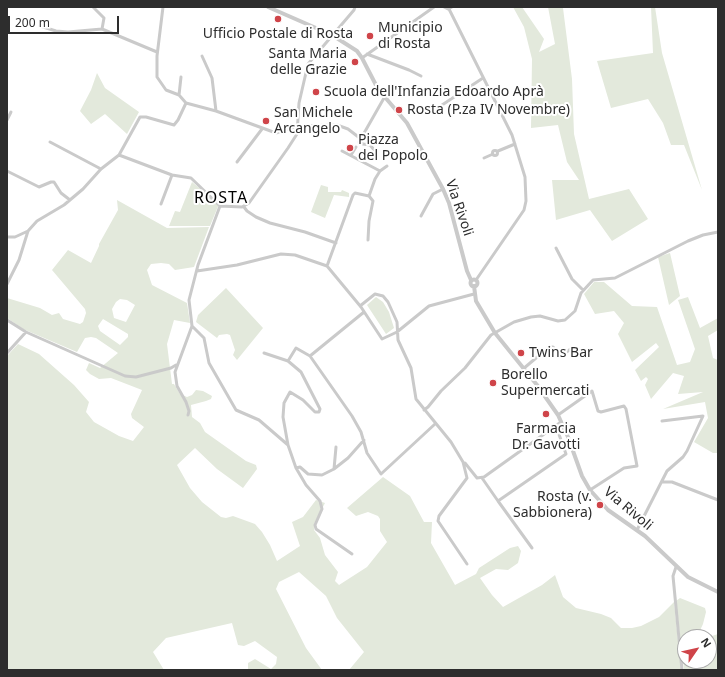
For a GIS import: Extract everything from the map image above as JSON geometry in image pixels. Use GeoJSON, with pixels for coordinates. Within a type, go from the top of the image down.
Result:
{"type":"FeatureCollection","features":[{"type":"Feature","properties":{"kind":"street"},"geometry":{"type":"LineString","coordinates":[[93,7],[104,18],[102,29]]}},
{"type":"Feature","properties":{"kind":"street"},"geometry":{"type":"LineString","coordinates":[[163,7],[157,52],[157,77],[166,90],[179,95],[186,103],[216,111],[262,129],[279,133],[297,126],[337,125],[348,129],[363,144],[370,145],[375,151]]}},
{"type":"Feature","properties":{"kind":"street","name":"Via Rivoli"},"geometry":{"type":"LineString","coordinates":[[268,7],[332,35],[357,51],[384,98],[407,123],[443,189],[449,203],[467,271],[474,280],[471,284],[474,286],[474,294],[494,333],[558,415],[578,467],[590,490],[608,510],[637,530],[676,567],[696,582],[718,592]]}},
{"type":"Feature","properties":{"kind":"street"},"geometry":{"type":"LineString","coordinates":[[119,155],[172,175],[195,181],[220,206],[237,208],[244,206],[254,198],[296,134],[299,103],[308,64],[355,7]]}},
{"type":"Feature","properties":{"kind":"street"},"geometry":{"type":"LineString","coordinates":[[362,58],[434,7]]}},
{"type":"Feature","properties":{"kind":"street"},"geometry":{"type":"LineString","coordinates":[[444,7],[450,8],[515,144],[525,176],[525,206],[515,224],[474,280]]}},
{"type":"Feature","properties":{"kind":"street"},"geometry":{"type":"LineString","coordinates":[[40,26],[56,31],[68,32],[102,29],[157,52]]}},
{"type":"Feature","properties":{"kind":"street"},"geometry":{"type":"LineString","coordinates":[[367,54],[421,76]]}},
{"type":"Feature","properties":{"kind":"street"},"geometry":{"type":"LineString","coordinates":[[202,56],[212,78],[216,111]]}},
{"type":"Feature","properties":{"kind":"street"},"geometry":{"type":"LineString","coordinates":[[179,95],[181,77]]}},
{"type":"Feature","properties":{"kind":"street"},"geometry":{"type":"LineString","coordinates":[[442,105],[483,78]]}},
{"type":"Feature","properties":{"kind":"street"},"geometry":{"type":"LineString","coordinates":[[360,141],[384,98]]}},
{"type":"Feature","properties":{"kind":"street"},"geometry":{"type":"LineString","coordinates":[[7,237],[15,237],[28,231],[37,222],[70,200],[89,184],[101,169],[119,155],[140,117],[146,117],[174,125],[186,103]]}},
{"type":"Feature","properties":{"kind":"street"},"geometry":{"type":"LineString","coordinates":[[7,120],[11,112]]}},
{"type":"Feature","properties":{"kind":"street"},"geometry":{"type":"LineString","coordinates":[[237,162],[262,129]]}},
{"type":"Feature","properties":{"kind":"street"},"geometry":{"type":"LineString","coordinates":[[50,142],[101,169]]}},
{"type":"Feature","properties":{"kind":"street"},"geometry":{"type":"LineString","coordinates":[[484,158],[493,154],[496,155],[498,152],[515,144]]}},
{"type":"Feature","properties":{"kind":"street"},"geometry":{"type":"LineString","coordinates":[[351,155],[356,147]]}},
{"type":"Feature","properties":{"kind":"street"},"geometry":{"type":"LineString","coordinates":[[342,151],[380,171]]}},
{"type":"Feature","properties":{"kind":"street"},"geometry":{"type":"LineString","coordinates":[[368,240],[369,221],[373,201],[370,195],[375,179],[380,171],[387,166]]}},
{"type":"Feature","properties":{"kind":"street"},"geometry":{"type":"LineString","coordinates":[[7,171],[39,187],[54,182],[61,193],[70,200]]}},
{"type":"Feature","properties":{"kind":"street"},"geometry":{"type":"LineString","coordinates":[[161,204],[172,175]]}},
{"type":"Feature","properties":{"kind":"street"},"geometry":{"type":"LineString","coordinates":[[421,216],[432,194],[443,189]]}},
{"type":"Feature","properties":{"kind":"street"},"geometry":{"type":"LineString","coordinates":[[328,266],[353,195],[355,193],[370,195]]}},
{"type":"Feature","properties":{"kind":"street"},"geometry":{"type":"LineString","coordinates":[[188,414],[189,411],[186,402],[177,386],[176,365],[192,326],[189,300],[197,271],[220,206]]}},
{"type":"Feature","properties":{"kind":"street"},"geometry":{"type":"LineString","coordinates":[[244,206],[247,211],[256,217],[270,223],[305,232],[336,243]]}},
{"type":"Feature","properties":{"kind":"street"},"geometry":{"type":"LineString","coordinates":[[7,284],[19,260],[28,231]]}},
{"type":"Feature","properties":{"kind":"street"},"geometry":{"type":"LineString","coordinates":[[424,410],[428,408],[445,387],[465,368],[489,336],[514,322],[531,317],[540,316],[558,321],[568,319],[575,311],[583,290],[593,280],[615,278],[688,241],[703,235],[718,232]]}},
{"type":"Feature","properties":{"kind":"street"},"geometry":{"type":"LineString","coordinates":[[556,248],[572,278],[583,290]]}},
{"type":"Feature","properties":{"kind":"street"},"geometry":{"type":"LineString","coordinates":[[197,271],[237,265],[281,254],[295,255],[328,266],[360,306],[381,339],[398,332],[429,306],[474,294]]}},
{"type":"Feature","properties":{"kind":"street"},"geometry":{"type":"LineString","coordinates":[[360,306],[376,294],[383,296],[393,310],[398,332],[398,340],[411,368],[414,394],[418,404],[456,449],[464,462],[475,475],[482,478],[532,548]]}},
{"type":"Feature","properties":{"kind":"street"},"geometry":{"type":"LineString","coordinates":[[310,356],[364,312]]}},
{"type":"Feature","properties":{"kind":"street"},"geometry":{"type":"LineString","coordinates":[[7,320],[26,332],[125,376],[136,377],[171,368],[176,365]]}},
{"type":"Feature","properties":{"kind":"street"},"geometry":{"type":"LineString","coordinates":[[192,326],[204,338],[209,363],[236,410],[259,420],[288,445]]}},
{"type":"Feature","properties":{"kind":"street"},"geometry":{"type":"LineString","coordinates":[[7,353],[26,332]]}},
{"type":"Feature","properties":{"kind":"street"},"geometry":{"type":"LineString","coordinates":[[523,369],[549,347],[553,347],[561,356],[572,348]]}},
{"type":"Feature","properties":{"kind":"street"},"geometry":{"type":"LineString","coordinates":[[288,361],[296,348],[310,356],[352,416],[364,440],[367,453],[381,474],[435,424]]}},
{"type":"Feature","properties":{"kind":"street"},"geometry":{"type":"LineString","coordinates":[[264,352],[288,361],[301,372],[320,408],[319,412],[314,412],[303,400],[290,392],[284,404],[283,417],[288,445],[296,468],[306,485],[320,501],[322,509],[315,525],[316,529],[352,554]]}},
{"type":"Feature","properties":{"kind":"street"},"geometry":{"type":"LineString","coordinates":[[558,415],[592,391],[598,411],[601,412],[626,407],[637,466],[624,468],[590,490]]}},
{"type":"Feature","properties":{"kind":"street"},"geometry":{"type":"LineString","coordinates":[[637,530],[667,471],[683,457],[703,416],[662,421]]}},
{"type":"Feature","properties":{"kind":"street"},"geometry":{"type":"LineString","coordinates":[[482,478],[561,422]]}},
{"type":"Feature","properties":{"kind":"street"},"geometry":{"type":"LineString","coordinates":[[498,501],[566,454],[556,426]]}},
{"type":"Feature","properties":{"kind":"street"},"geometry":{"type":"LineString","coordinates":[[296,468],[300,467],[308,474],[322,475],[334,469],[348,458],[364,440]]}},
{"type":"Feature","properties":{"kind":"street"},"geometry":{"type":"LineString","coordinates":[[334,469],[336,447]]}},
{"type":"Feature","properties":{"kind":"street"},"geometry":{"type":"LineString","coordinates":[[464,462],[467,478],[439,516],[438,521],[467,564]]}},
{"type":"Feature","properties":{"kind":"street"},"geometry":{"type":"LineString","coordinates":[[662,482],[669,481],[718,500]]}},
{"type":"Feature","properties":{"kind":"street"},"geometry":{"type":"LineString","coordinates":[[676,567],[673,576],[682,670]]}},
{"type":"Feature","properties":{"kind":"shaded area"},"geometry":{"type":"Polygon","coordinates":[[[513,7],[522,7],[544,39],[539,52],[555,44],[548,7],[563,8],[572,79],[574,134],[589,199],[629,189],[648,219],[612,241],[590,210],[556,220],[552,180],[579,180],[567,162],[558,125],[531,128],[532,59],[524,27],[513,7]]]}},
{"type":"Feature","properties":{"kind":"shaded area"},"geometry":{"type":"Polygon","coordinates":[[[651,7],[655,7],[662,53],[702,190],[684,145],[671,145],[663,123],[648,99],[611,108],[597,61],[653,53],[651,7]]]}},
{"type":"Feature","properties":{"kind":"shaded area"},"geometry":{"type":"Polygon","coordinates":[[[97,73],[105,88],[139,112],[127,134],[105,114],[91,124],[80,111],[91,90],[97,73]]]}},
{"type":"Feature","properties":{"kind":"shaded area"},"geometry":{"type":"Polygon","coordinates":[[[192,182],[219,204],[210,226],[169,226],[175,211],[180,212],[192,182]]]}},
{"type":"Feature","properties":{"kind":"shaded area"},"geometry":{"type":"Polygon","coordinates":[[[321,185],[328,187],[328,192],[341,192],[342,190],[349,193],[349,197],[334,195],[325,218],[311,212],[321,185]]]}},
{"type":"Feature","properties":{"kind":"shaded area"},"geometry":{"type":"Polygon","coordinates":[[[117,200],[167,228],[209,227],[194,267],[175,270],[169,264],[161,263],[151,264],[147,270],[152,285],[187,303],[190,323],[174,320],[167,344],[172,384],[174,384],[180,394],[187,397],[192,395],[196,390],[203,391],[212,396],[211,399],[191,405],[192,417],[200,423],[205,432],[246,461],[256,465],[257,469],[243,488],[217,469],[195,448],[177,465],[190,488],[202,502],[221,517],[226,518],[233,516],[255,524],[270,545],[277,561],[300,546],[292,522],[303,517],[316,500],[325,503],[314,524],[314,530],[320,538],[325,555],[338,572],[335,581],[339,585],[367,567],[387,542],[380,531],[380,519],[378,516],[368,512],[356,516],[347,508],[383,477],[410,496],[424,522],[432,522],[431,543],[455,585],[476,574],[479,568],[510,548],[518,546],[521,551],[518,563],[508,570],[496,569],[480,578],[503,607],[542,585],[555,575],[563,597],[576,608],[611,618],[621,628],[641,626],[659,617],[674,602],[677,631],[677,669],[681,670],[349,670],[364,652],[337,618],[326,596],[299,572],[279,582],[276,589],[306,648],[322,670],[248,670],[248,663],[255,659],[271,669],[276,664],[277,657],[255,641],[244,646],[238,645],[232,623],[166,638],[153,652],[164,670],[7,670],[7,356],[18,344],[39,354],[74,385],[89,402],[86,412],[94,422],[119,436],[133,441],[144,427],[132,418],[131,414],[142,390],[111,378],[99,379],[86,370],[89,363],[100,368],[118,353],[96,338],[91,337],[85,338],[77,352],[23,329],[7,318],[7,298],[40,308],[52,315],[59,313],[63,319],[80,324],[83,322],[86,313],[85,309],[52,270],[68,250],[91,263],[99,244],[118,210],[117,200]],[[120,299],[116,302],[112,309],[114,318],[126,322],[135,305],[127,300],[120,299]],[[103,319],[98,326],[100,331],[120,345],[128,337],[128,334],[103,319]]]}},
{"type":"Feature","properties":{"kind":"shaded area"},"geometry":{"type":"Polygon","coordinates":[[[670,253],[680,296],[669,305],[658,257],[670,253]]]}},
{"type":"Feature","properties":{"kind":"shaded area"},"geometry":{"type":"Polygon","coordinates":[[[594,282],[604,282],[632,306],[657,307],[677,365],[690,362],[695,349],[678,300],[688,297],[700,328],[718,318],[718,330],[708,336],[713,358],[718,360],[718,453],[713,453],[694,442],[708,418],[705,402],[663,409],[703,392],[678,394],[684,376],[673,373],[651,399],[645,385],[648,379],[646,377],[641,381],[635,370],[659,347],[656,343],[632,362],[618,334],[624,323],[614,311],[595,314],[584,294],[594,282]]]}},
{"type":"Feature","properties":{"kind":"shaded area"},"geometry":{"type":"Polygon","coordinates":[[[226,288],[263,328],[237,360],[233,355],[235,350],[230,335],[219,335],[217,338],[196,322],[198,315],[226,288]]]}},
{"type":"Feature","properties":{"kind":"shaded area"},"geometry":{"type":"Polygon","coordinates":[[[376,297],[383,302],[389,312],[394,328],[386,334],[367,305],[376,297]]]}},
{"type":"Feature","properties":{"kind":"shaded area"},"geometry":{"type":"Polygon","coordinates":[[[680,598],[705,608],[706,612],[701,629],[679,629],[676,601],[680,598]]]}},
{"type":"Feature","properties":{"kind":"shaded area"},"geometry":{"type":"Polygon","coordinates":[[[718,634],[718,670],[684,670],[717,669],[718,634]]]}},
{"type":"Feature","properties":{"kind":"place","name":"Ufficio Postale di Rosta"},"geometry":{"type":"Point","coordinates":[278,19]}},
{"type":"Feature","properties":{"kind":"place","name":"Municipio di Rosta"},"geometry":{"type":"Point","coordinates":[370,36]}},
{"type":"Feature","properties":{"kind":"place","name":"Santa Maria delle Grazie"},"geometry":{"type":"Point","coordinates":[355,62]}},
{"type":"Feature","properties":{"kind":"place","name":"Scuola dell'Infanzia Edoardo Aprà"},"geometry":{"type":"Point","coordinates":[316,92]}},
{"type":"Feature","properties":{"kind":"place","name":"Rosta (P.za IV Novembre)"},"geometry":{"type":"Point","coordinates":[399,110]}},
{"type":"Feature","properties":{"kind":"place","name":"San Michele Arcangelo"},"geometry":{"type":"Point","coordinates":[266,121]}},
{"type":"Feature","properties":{"kind":"place","name":"Piazza del Popolo"},"geometry":{"type":"Point","coordinates":[350,148]}},
{"type":"Feature","properties":{"kind":"place","name":"Twins Bar"},"geometry":{"type":"Point","coordinates":[521,353]}},
{"type":"Feature","properties":{"kind":"place","name":"Borello Supermercati"},"geometry":{"type":"Point","coordinates":[493,383]}},
{"type":"Feature","properties":{"kind":"place","name":"Farmacia Dr. Gavotti"},"geometry":{"type":"Point","coordinates":[546,414]}},
{"type":"Feature","properties":{"kind":"place","name":"Rosta (v. Sabbionera)"},"geometry":{"type":"Point","coordinates":[600,505]}},
{"type":"Feature","properties":{"kind":"district","name":"ROSTA"},"geometry":{"type":"Point","coordinates":[221,198]}}]}
